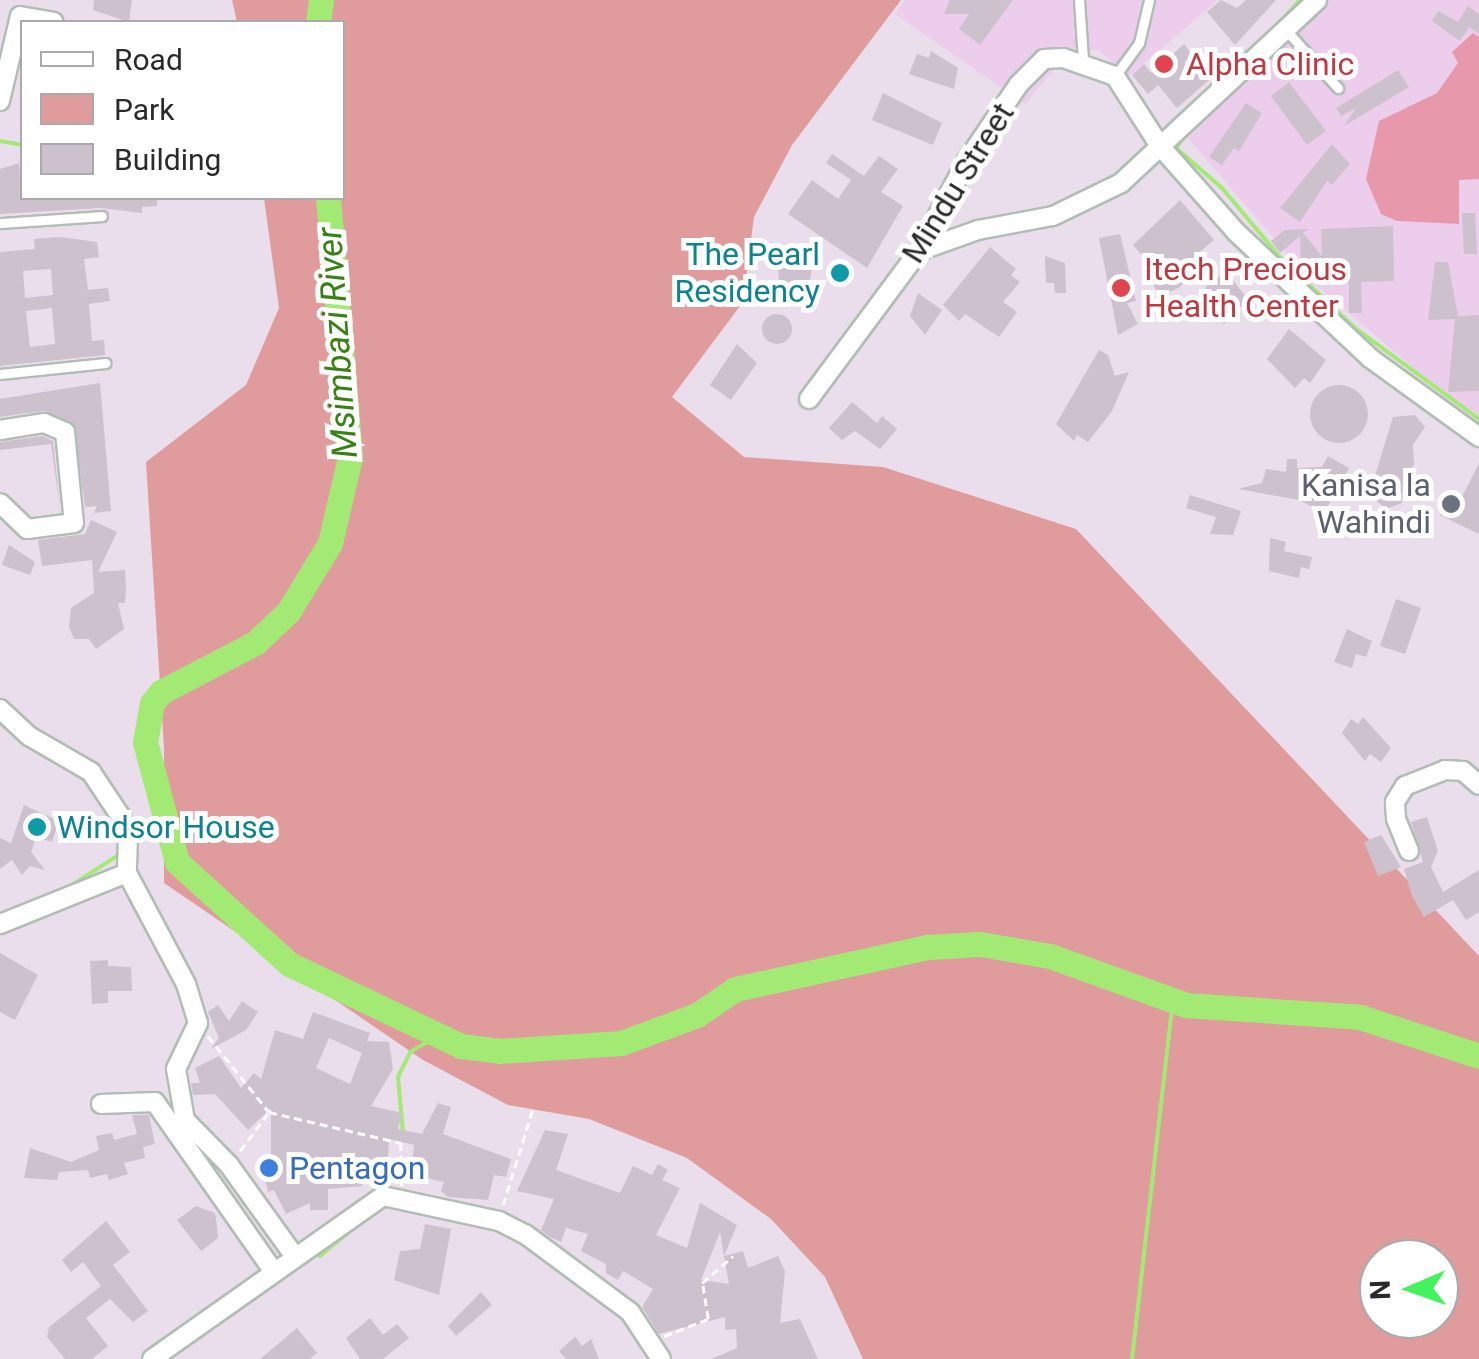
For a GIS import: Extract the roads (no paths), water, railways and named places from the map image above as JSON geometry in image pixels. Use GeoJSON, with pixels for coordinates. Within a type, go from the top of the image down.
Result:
{"type":"FeatureCollection","features":[{"type":"Feature","properties":{"kind":"street"},"geometry":{"type":"LineString","coordinates":[[919,251],[1076,208],[1120,182],[1317,0]]}},
{"type":"Feature","properties":{"kind":"street"},"geometry":{"type":"LineString","coordinates":[[0,101],[5,54],[20,16],[42,20]]}},
{"type":"Feature","properties":{"kind":"street","name":"Mindu Street"},"geometry":{"type":"LineString","coordinates":[[809,400],[919,251],[966,162],[1018,84],[1044,59],[1083,60]]}},
{"type":"Feature","properties":{"kind":"street"},"geometry":{"type":"LineString","coordinates":[[1083,60],[1115,76],[1160,146],[1236,232],[1370,358],[1479,437]]}},
{"type":"Feature","properties":{"kind":"street"},"geometry":{"type":"LineString","coordinates":[[0,430],[44,423],[65,432],[74,522],[27,529],[0,503]]}},
{"type":"Feature","properties":{"kind":"street"},"geometry":{"type":"LineString","coordinates":[[0,709],[29,736],[91,772],[122,817],[127,873],[186,984],[198,1023],[176,1069],[176,1096],[185,1120],[229,1165],[293,1254]]}},
{"type":"Feature","properties":{"kind":"street"},"geometry":{"type":"LineString","coordinates":[[1409,851],[1396,818],[1395,802],[1405,786],[1445,770],[1463,771],[1479,785]]}},
{"type":"Feature","properties":{"kind":"street"},"geometry":{"type":"LineString","coordinates":[[0,924],[127,873]]}},
{"type":"Feature","properties":{"kind":"street"},"geometry":{"type":"LineString","coordinates":[[101,1104],[154,1102],[272,1269]]}},
{"type":"Feature","properties":{"kind":"street"},"geometry":{"type":"LineString","coordinates":[[152,1359],[174,1353],[272,1269],[365,1203],[382,1196],[500,1221],[602,1289],[653,1340],[661,1359]]}},
{"type":"Feature","properties":{"kind":"lane"},"geometry":{"type":"LineString","coordinates":[[1079,0],[1083,60]]}},
{"type":"Feature","properties":{"kind":"lane"},"geometry":{"type":"LineString","coordinates":[[1115,76],[1139,43],[1148,0]]}},
{"type":"Feature","properties":{"kind":"lane"},"geometry":{"type":"LineString","coordinates":[[1284,28],[1338,88]]}},
{"type":"Feature","properties":{"kind":"lane"},"geometry":{"type":"LineString","coordinates":[[0,223],[102,216]]}},
{"type":"Feature","properties":{"kind":"lane"},"geometry":{"type":"LineString","coordinates":[[0,374],[104,363]]}},
{"type":"Feature","properties":{"kind":"waterway","name":"Msimbazi River"},"geometry":{"type":"LineString","coordinates":[[318,20],[321,0]]}},
{"type":"Feature","properties":{"kind":"waterway"},"geometry":{"type":"LineString","coordinates":[[1272,31],[1300,0]]}},
{"type":"Feature","properties":{"kind":"waterway"},"geometry":{"type":"LineString","coordinates":[[1186,134],[1176,148],[1222,188],[1280,257],[1355,328],[1479,419]]}},
{"type":"Feature","properties":{"kind":"waterway"},"geometry":{"type":"LineString","coordinates":[[0,141],[20,145]]}},
{"type":"Feature","properties":{"kind":"waterway","name":"Msimbazi River"},"geometry":{"type":"LineString","coordinates":[[328,200],[350,457],[330,543],[288,612],[255,643],[161,692],[152,703],[145,742],[177,862],[289,964],[461,1046],[499,1051],[621,1043],[697,1015],[735,989],[928,947],[980,944],[1050,956],[1186,1005],[1360,1017],[1479,1056]]}},
{"type":"Feature","properties":{"kind":"waterway"},"geometry":{"type":"LineString","coordinates":[[69,887],[120,854]]}},
{"type":"Feature","properties":{"kind":"waterway"},"geometry":{"type":"LineString","coordinates":[[1132,1359],[1173,1001]]}},
{"type":"Feature","properties":{"kind":"waterway"},"geometry":{"type":"LineString","coordinates":[[403,1132],[398,1077],[410,1052],[431,1040],[429,1033]]}},
{"type":"Feature","properties":{"kind":"waterway"},"geometry":{"type":"LineString","coordinates":[[320,1256],[362,1221]]}},
{"type":"Feature","properties":{"kind":"place","name":"Alpha Clinic"},"geometry":{"type":"Point","coordinates":[1164,64]}},
{"type":"Feature","properties":{"kind":"place","name":"The Pearl Residency"},"geometry":{"type":"Point","coordinates":[840,273]}},
{"type":"Feature","properties":{"kind":"place","name":"Itech Precious Health Center"},"geometry":{"type":"Point","coordinates":[1121,288]}},
{"type":"Feature","properties":{"kind":"place","name":"Kanisa la Wahindi"},"geometry":{"type":"Point","coordinates":[1451,504]}},
{"type":"Feature","properties":{"kind":"place","name":"Windsor House"},"geometry":{"type":"Point","coordinates":[37,827]}},
{"type":"Feature","properties":{"kind":"place","name":"Pentagon"},"geometry":{"type":"Point","coordinates":[269,1168]}}]}
